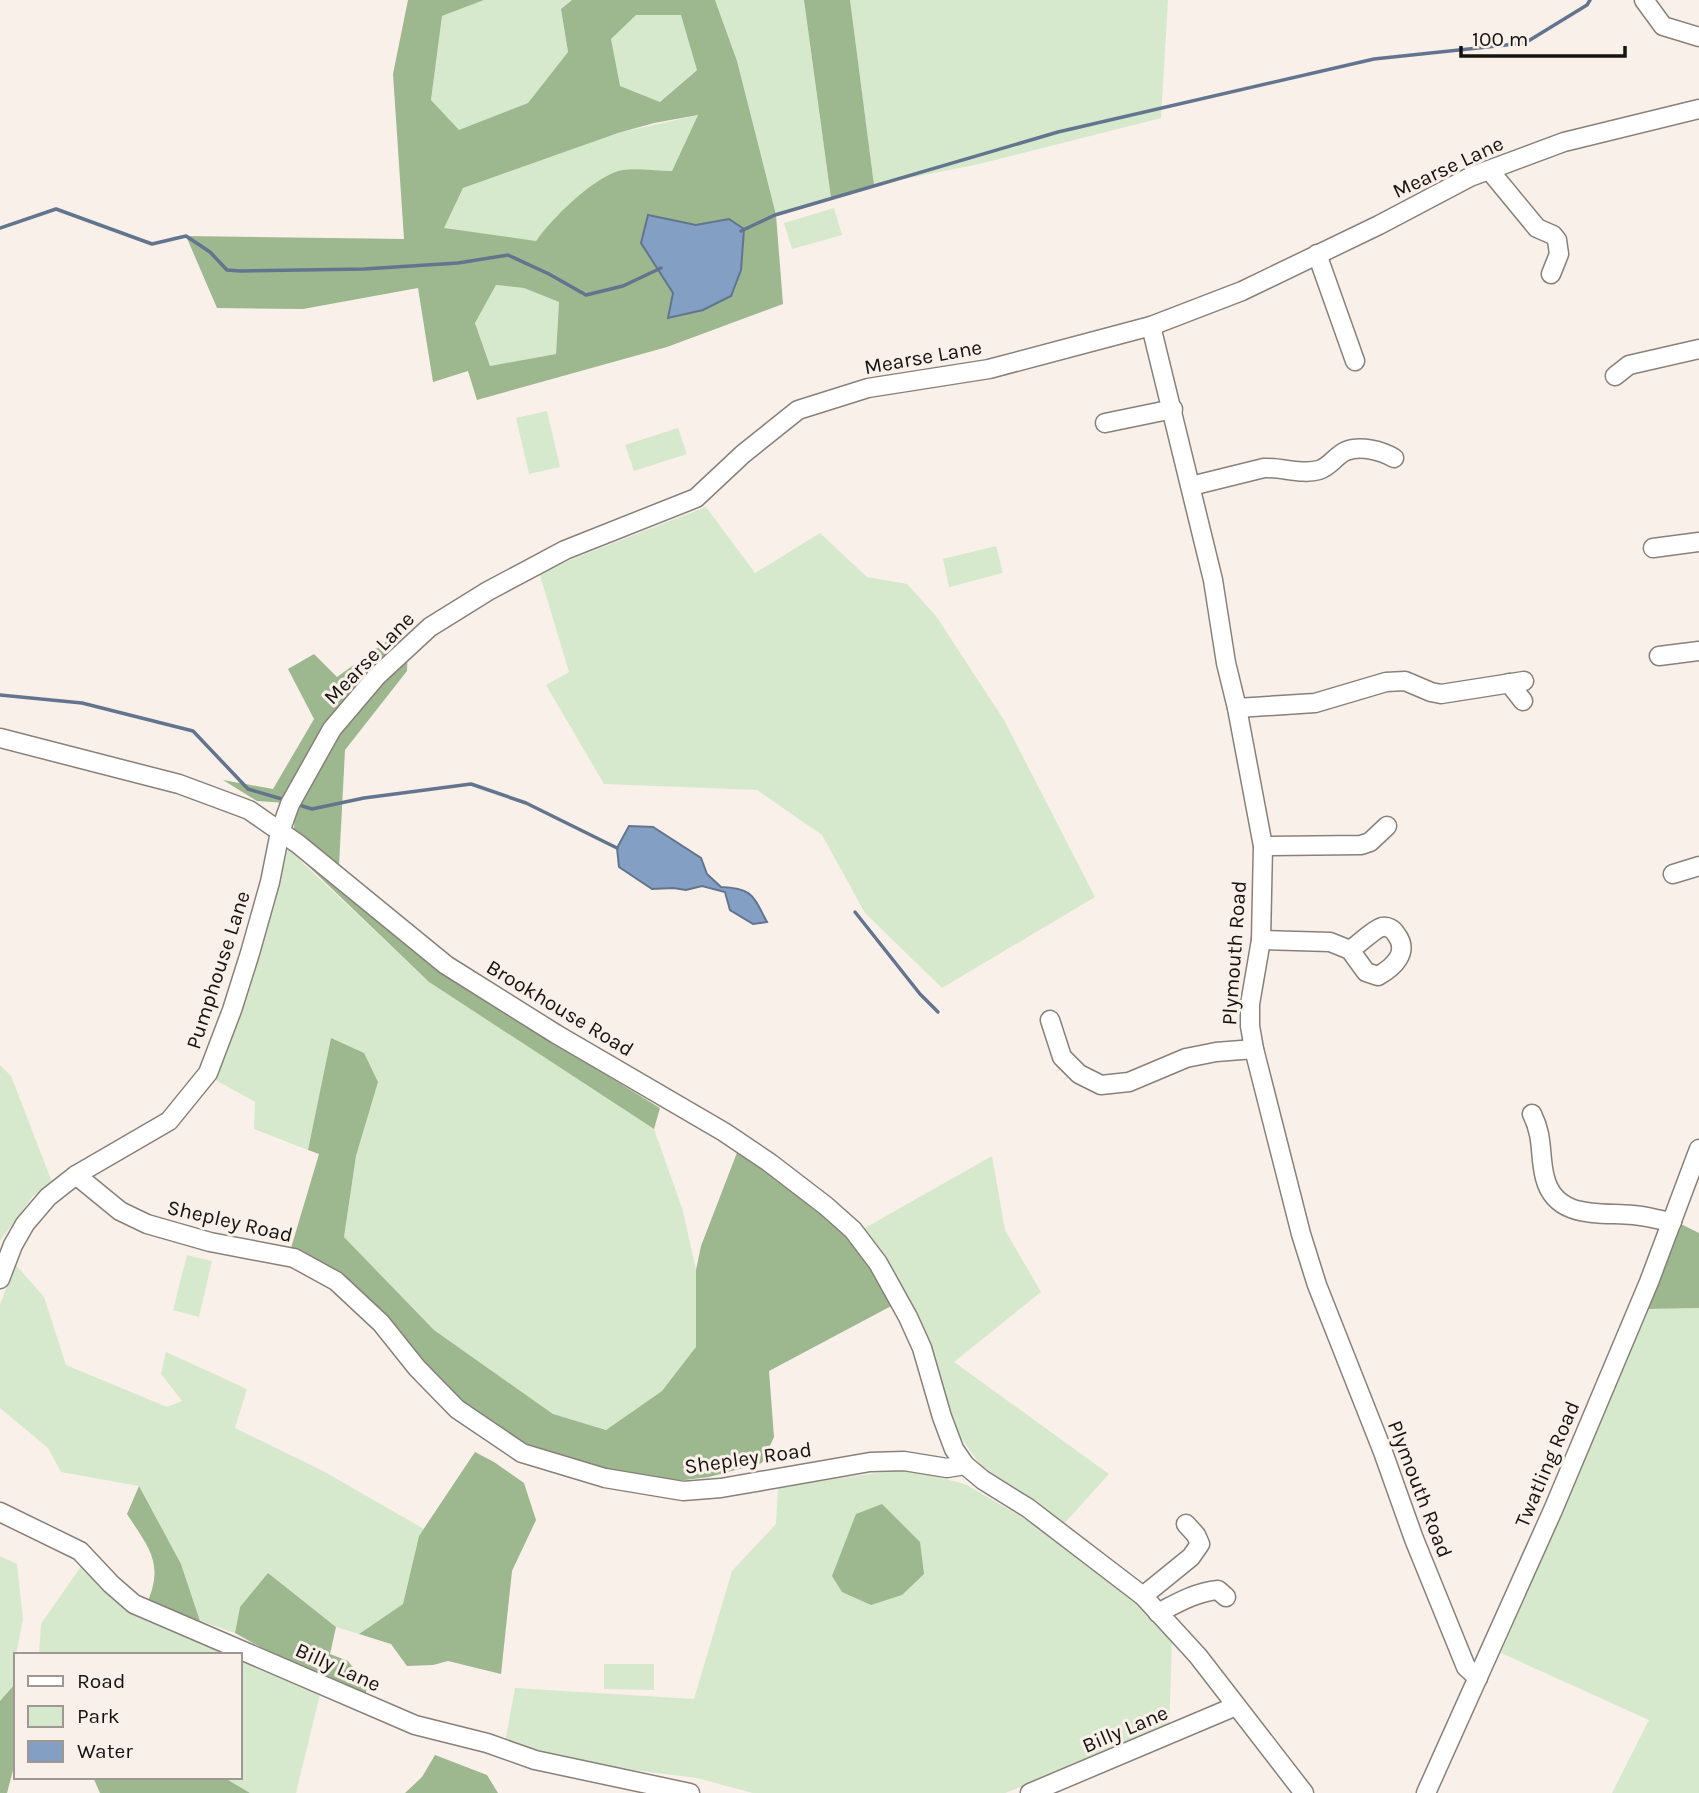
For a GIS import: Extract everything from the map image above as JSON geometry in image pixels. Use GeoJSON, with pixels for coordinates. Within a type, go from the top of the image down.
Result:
{"type":"FeatureCollection","features":[{"type":"Feature","properties":{"kind":"street"},"geometry":{"type":"LineString","coordinates":[[1644,0],[1662,26],[1699,37]]}},
{"type":"Feature","properties":{"kind":"street","name":"Mearse Lane"},"geometry":{"type":"LineString","coordinates":[[280,832],[290,804],[332,729],[377,676],[430,627],[488,591],[565,551],[696,498],[743,454],[798,410],[868,388],[989,369],[1151,326],[1241,291],[1381,224],[1470,177],[1564,142],[1699,109]]}},
{"type":"Feature","properties":{"kind":"street"},"geometry":{"type":"LineString","coordinates":[[1490,171],[1537,228],[1553,235],[1557,240],[1559,254],[1551,274]]}},
{"type":"Feature","properties":{"kind":"street"},"geometry":{"type":"LineString","coordinates":[[1317,254],[1355,361]]}},
{"type":"Feature","properties":{"kind":"street","name":"Plymouth Road"},"geometry":{"type":"LineString","coordinates":[[1151,326],[1213,580],[1226,663],[1263,846],[1261,940],[1251,1004],[1250,1027],[1254,1049],[1301,1234],[1317,1284],[1466,1667],[1478,1678]]}},
{"type":"Feature","properties":{"kind":"street"},"geometry":{"type":"LineString","coordinates":[[1615,376],[1629,365],[1699,349]]}},
{"type":"Feature","properties":{"kind":"street"},"geometry":{"type":"LineString","coordinates":[[1105,423],[1173,409]]}},
{"type":"Feature","properties":{"kind":"street"},"geometry":{"type":"LineString","coordinates":[[1191,486],[1264,468],[1321,470],[1349,450],[1377,450],[1394,458]]}},
{"type":"Feature","properties":{"kind":"street"},"geometry":{"type":"LineString","coordinates":[[1653,548],[1699,542]]}},
{"type":"Feature","properties":{"kind":"street"},"geometry":{"type":"LineString","coordinates":[[1659,656],[1699,651]]}},
{"type":"Feature","properties":{"kind":"street"},"geometry":{"type":"LineString","coordinates":[[1237,708],[1315,703],[1386,682],[1405,681],[1441,694],[1517,682],[1523,701]]}},
{"type":"Feature","properties":{"kind":"street","name":"Brookhouse Road"},"geometry":{"type":"LineString","coordinates":[[0,738],[179,784],[249,810],[298,844],[446,965],[556,1034],[724,1132],[770,1163],[853,1230],[878,1263],[922,1348],[942,1417],[954,1449],[965,1465]]}},
{"type":"Feature","properties":{"kind":"street"},"geometry":{"type":"LineString","coordinates":[[249,810],[290,804]]}},
{"type":"Feature","properties":{"kind":"street"},"geometry":{"type":"LineString","coordinates":[[1263,846],[1361,845],[1370,842],[1387,826]]}},
{"type":"Feature","properties":{"kind":"street","name":"Pumphouse Lane"},"geometry":{"type":"LineString","coordinates":[[0,1279],[13,1245],[25,1224],[48,1197],[76,1175],[169,1121],[208,1073],[250,953],[270,882],[280,832]]}},
{"type":"Feature","properties":{"kind":"street"},"geometry":{"type":"LineString","coordinates":[[1673,874],[1699,866]]}},
{"type":"Feature","properties":{"kind":"street"},"geometry":{"type":"LineString","coordinates":[[1261,940],[1330,942],[1350,950]]}},
{"type":"Feature","properties":{"kind":"street"},"geometry":{"type":"LineString","coordinates":[[1049,1020],[1062,1057],[1079,1074],[1101,1085],[1129,1082],[1186,1058],[1254,1049]]}},
{"type":"Feature","properties":{"kind":"street"},"geometry":{"type":"LineString","coordinates":[[1532,1114],[1540,1131],[1545,1178],[1557,1200],[1571,1210],[1588,1214],[1635,1215],[1672,1222]]}},
{"type":"Feature","properties":{"kind":"street","name":"Twatling Road"},"geometry":{"type":"LineString","coordinates":[[1426,1793],[1553,1510],[1649,1282],[1699,1149]]}},
{"type":"Feature","properties":{"kind":"street","name":"Shepley Road"},"geometry":{"type":"LineString","coordinates":[[76,1175],[120,1211],[147,1224],[210,1242],[294,1258],[336,1280],[381,1323],[417,1368],[457,1409],[522,1453],[606,1478],[684,1491],[721,1488],[870,1462],[904,1461],[947,1468],[965,1465]]}},
{"type":"Feature","properties":{"kind":"street"},"geometry":{"type":"LineString","coordinates":[[965,1465],[983,1480],[1028,1508],[1143,1596],[1198,1656],[1304,1793]]}},
{"type":"Feature","properties":{"kind":"street","name":"Billy Lane"},"geometry":{"type":"LineString","coordinates":[[0,1512],[80,1551],[134,1604],[415,1725],[487,1743],[535,1760],[690,1793]]}},
{"type":"Feature","properties":{"kind":"street"},"geometry":{"type":"LineString","coordinates":[[1143,1596],[1191,1557],[1200,1544],[1186,1524]]}},
{"type":"Feature","properties":{"kind":"street"},"geometry":{"type":"LineString","coordinates":[[1158,1613],[1186,1598],[1211,1591],[1218,1590],[1226,1597]]}},
{"type":"Feature","properties":{"kind":"street","name":"Billy Lane"},"geometry":{"type":"LineString","coordinates":[[1030,1793],[1236,1706]]}},
{"type":"Feature","properties":{"kind":"green space"},"geometry":{"type":"Polygon","coordinates":[[[408,0],[484,0],[442,16],[431,100],[459,130],[528,103],[568,52],[561,9],[572,0],[715,0],[737,61],[776,215],[783,304],[667,347],[477,400],[468,371],[433,382],[418,288],[303,309],[217,308],[186,236],[404,239],[393,74],[408,0]],[[636,15],[611,39],[620,86],[660,102],[697,70],[681,15],[636,15]],[[698,115],[618,133],[463,188],[444,228],[536,241],[573,201],[607,176],[630,169],[672,171],[698,115]],[[648,215],[659,269],[673,293],[668,317],[729,219],[696,225],[648,215]],[[496,285],[475,323],[490,366],[556,354],[559,302],[524,288],[496,285]]]}},
{"type":"Feature","properties":{"kind":"green space"},"geometry":{"type":"Polygon","coordinates":[[[484,0],[572,0],[561,9],[568,52],[528,103],[459,131],[431,100],[442,16],[484,0]]]}},
{"type":"Feature","properties":{"kind":"green space"},"geometry":{"type":"Polygon","coordinates":[[[715,0],[804,0],[831,198],[775,215],[737,61],[715,0]]]}},
{"type":"Feature","properties":{"kind":"green space"},"geometry":{"type":"Polygon","coordinates":[[[804,0],[850,0],[874,185],[831,198],[804,0]]]}},
{"type":"Feature","properties":{"kind":"green space"},"geometry":{"type":"Polygon","coordinates":[[[850,0],[1168,0],[1161,118],[979,164],[874,185],[850,0]]]}},
{"type":"Feature","properties":{"kind":"green space"},"geometry":{"type":"Polygon","coordinates":[[[635,15],[682,15],[697,69],[660,102],[619,86],[611,39],[635,15]]]}},
{"type":"Feature","properties":{"kind":"green space"},"geometry":{"type":"Polygon","coordinates":[[[698,115],[672,171],[630,169],[607,176],[573,201],[536,241],[443,229],[463,188],[618,133],[698,115]]]}},
{"type":"Feature","properties":{"kind":"green space"},"geometry":{"type":"Polygon","coordinates":[[[834,208],[842,235],[792,249],[784,223],[834,208]]]}},
{"type":"Feature","properties":{"kind":"green space"},"geometry":{"type":"Polygon","coordinates":[[[496,285],[524,288],[559,302],[556,354],[490,366],[475,323],[496,285]]]}},
{"type":"Feature","properties":{"kind":"green space"},"geometry":{"type":"Polygon","coordinates":[[[547,411],[560,467],[529,474],[516,418],[547,411]]]}},
{"type":"Feature","properties":{"kind":"green space"},"geometry":{"type":"Polygon","coordinates":[[[678,428],[687,454],[634,471],[625,445],[678,428]]]}},
{"type":"Feature","properties":{"kind":"green space"},"geometry":{"type":"Polygon","coordinates":[[[706,507],[755,573],[820,533],[867,577],[907,584],[936,616],[1004,720],[1095,897],[942,988],[865,913],[822,835],[757,790],[604,784],[546,685],[569,672],[539,572],[706,507]]]}},
{"type":"Feature","properties":{"kind":"green space"},"geometry":{"type":"Polygon","coordinates":[[[996,546],[1003,573],[949,587],[943,559],[996,546]]]}},
{"type":"Feature","properties":{"kind":"green space"},"geometry":{"type":"Polygon","coordinates":[[[408,640],[407,671],[345,750],[339,866],[294,829],[295,808],[287,803],[257,801],[223,780],[273,789],[314,719],[288,669],[314,654],[337,677],[387,641],[408,640]]]}},
{"type":"Feature","properties":{"kind":"green space"},"geometry":{"type":"Polygon","coordinates":[[[288,849],[429,982],[654,1129],[683,1211],[696,1270],[697,1347],[662,1391],[606,1430],[553,1414],[434,1330],[344,1237],[356,1156],[378,1082],[331,1039],[308,1150],[254,1129],[255,1102],[212,1078],[254,965],[288,849]]]}},
{"type":"Feature","properties":{"kind":"green space"},"geometry":{"type":"Polygon","coordinates":[[[304,862],[368,911],[424,959],[505,1013],[660,1108],[654,1129],[429,982],[304,862]]]}},
{"type":"Feature","properties":{"kind":"green space"},"geometry":{"type":"Polygon","coordinates":[[[331,1038],[364,1053],[378,1082],[356,1156],[344,1237],[434,1330],[553,1414],[606,1430],[662,1391],[696,1347],[696,1270],[701,1246],[738,1150],[856,1241],[895,1304],[769,1371],[774,1437],[762,1463],[709,1477],[660,1483],[563,1459],[516,1443],[459,1406],[353,1285],[291,1248],[319,1154],[308,1150],[331,1038]]]}},
{"type":"Feature","properties":{"kind":"green space"},"geometry":{"type":"Polygon","coordinates":[[[0,1065],[11,1076],[52,1182],[33,1196],[0,1241],[0,1065]]]}},
{"type":"Feature","properties":{"kind":"green space"},"geometry":{"type":"Polygon","coordinates":[[[992,1156],[1005,1230],[1041,1292],[954,1362],[1109,1474],[1062,1526],[980,1464],[959,1436],[940,1375],[915,1315],[863,1229],[992,1156]]]}},
{"type":"Feature","properties":{"kind":"green space"},"geometry":{"type":"Polygon","coordinates":[[[1677,1222],[1699,1233],[1699,1308],[1646,1309],[1677,1222]]]}},
{"type":"Feature","properties":{"kind":"green space"},"geometry":{"type":"Polygon","coordinates":[[[187,1255],[212,1261],[199,1317],[173,1310],[187,1255]]]}},
{"type":"Feature","properties":{"kind":"green space"},"geometry":{"type":"Polygon","coordinates":[[[15,1264],[44,1297],[66,1365],[167,1407],[182,1401],[161,1374],[166,1352],[247,1389],[235,1428],[323,1471],[424,1529],[419,1536],[403,1604],[359,1634],[336,1627],[268,1573],[240,1607],[235,1633],[200,1621],[181,1564],[139,1486],[61,1472],[48,1448],[0,1408],[0,1305],[15,1264]]]}},
{"type":"Feature","properties":{"kind":"green space"},"geometry":{"type":"Polygon","coordinates":[[[1699,1308],[1699,1793],[1612,1793],[1649,1720],[1501,1653],[1646,1309],[1699,1308]]]}},
{"type":"Feature","properties":{"kind":"green space"},"geometry":{"type":"Polygon","coordinates":[[[475,1452],[524,1483],[536,1520],[512,1571],[501,1674],[448,1661],[433,1665],[407,1666],[391,1644],[359,1634],[403,1604],[419,1536],[475,1452]]]}},
{"type":"Feature","properties":{"kind":"green space"},"geometry":{"type":"Polygon","coordinates":[[[905,1469],[965,1484],[1027,1520],[1135,1601],[1172,1641],[1169,1731],[1005,1793],[753,1793],[697,1778],[594,1765],[505,1742],[515,1688],[694,1699],[732,1571],[776,1524],[778,1487],[905,1469]]]}},
{"type":"Feature","properties":{"kind":"green space"},"geometry":{"type":"Polygon","coordinates":[[[139,1486],[181,1564],[200,1621],[148,1601],[153,1587],[154,1565],[147,1546],[127,1514],[139,1486]]]}},
{"type":"Feature","properties":{"kind":"green space"},"geometry":{"type":"Polygon","coordinates":[[[882,1504],[920,1542],[924,1574],[902,1595],[871,1605],[842,1592],[832,1576],[856,1514],[882,1504]]]}},
{"type":"Feature","properties":{"kind":"green space"},"geometry":{"type":"Polygon","coordinates":[[[0,1556],[17,1564],[23,1619],[16,1653],[14,1653],[14,1687],[0,1701],[0,1556]]]}},
{"type":"Feature","properties":{"kind":"green space"},"geometry":{"type":"Polygon","coordinates":[[[82,1565],[234,1653],[39,1653],[41,1624],[82,1565]]]}},
{"type":"Feature","properties":{"kind":"green space"},"geometry":{"type":"Polygon","coordinates":[[[268,1573],[336,1627],[330,1654],[348,1661],[367,1686],[365,1698],[323,1682],[235,1633],[240,1607],[268,1573]]]}},
{"type":"Feature","properties":{"kind":"green space"},"geometry":{"type":"Polygon","coordinates":[[[242,1657],[321,1690],[296,1793],[250,1793],[226,1779],[242,1779],[242,1657]]]}},
{"type":"Feature","properties":{"kind":"green space"},"geometry":{"type":"Polygon","coordinates":[[[604,1664],[654,1664],[654,1690],[604,1689],[604,1664]]]}},
{"type":"Feature","properties":{"kind":"green space"},"geometry":{"type":"Polygon","coordinates":[[[14,1685],[14,1767],[7,1793],[0,1793],[0,1701],[14,1685]]]}},
{"type":"Feature","properties":{"kind":"green space"},"geometry":{"type":"Polygon","coordinates":[[[435,1755],[487,1775],[498,1793],[405,1793],[422,1777],[435,1755]]]}},
{"type":"Feature","properties":{"kind":"green space"},"geometry":{"type":"Polygon","coordinates":[[[94,1779],[226,1779],[250,1793],[100,1793],[94,1779]]]}},
{"type":"Feature","properties":{"kind":"water"},"geometry":{"type":"Polygon","coordinates":[[[648,215],[696,225],[729,219],[744,229],[741,270],[731,296],[703,310],[668,318],[673,293],[641,243],[648,215]]]}},
{"type":"Feature","properties":{"kind":"water"},"geometry":{"type":"Polygon","coordinates":[[[629,826],[653,827],[701,858],[707,874],[721,887],[740,889],[751,895],[767,922],[753,924],[730,910],[725,892],[702,886],[686,890],[652,889],[619,867],[617,848],[629,826]]]}},
{"type":"Feature","properties":{"kind":"waterway"},"geometry":{"type":"LineString","coordinates":[[741,231],[775,215],[1058,132],[1374,59],[1525,43],[1587,5],[1590,0]]}},
{"type":"Feature","properties":{"kind":"waterway"},"geometry":{"type":"LineString","coordinates":[[0,228],[56,209],[152,244],[186,236],[210,252],[227,270],[240,271],[364,269],[458,263],[508,255],[586,295],[623,286],[661,268]]}},
{"type":"Feature","properties":{"kind":"waterway"},"geometry":{"type":"LineString","coordinates":[[0,695],[82,703],[193,731],[248,789],[285,800]]}},
{"type":"Feature","properties":{"kind":"waterway"},"geometry":{"type":"LineString","coordinates":[[299,805],[312,809],[364,798],[471,784],[526,803],[617,848]]}},
{"type":"Feature","properties":{"kind":"waterway"},"geometry":{"type":"LineString","coordinates":[[855,912],[920,994],[938,1012]]}}]}
